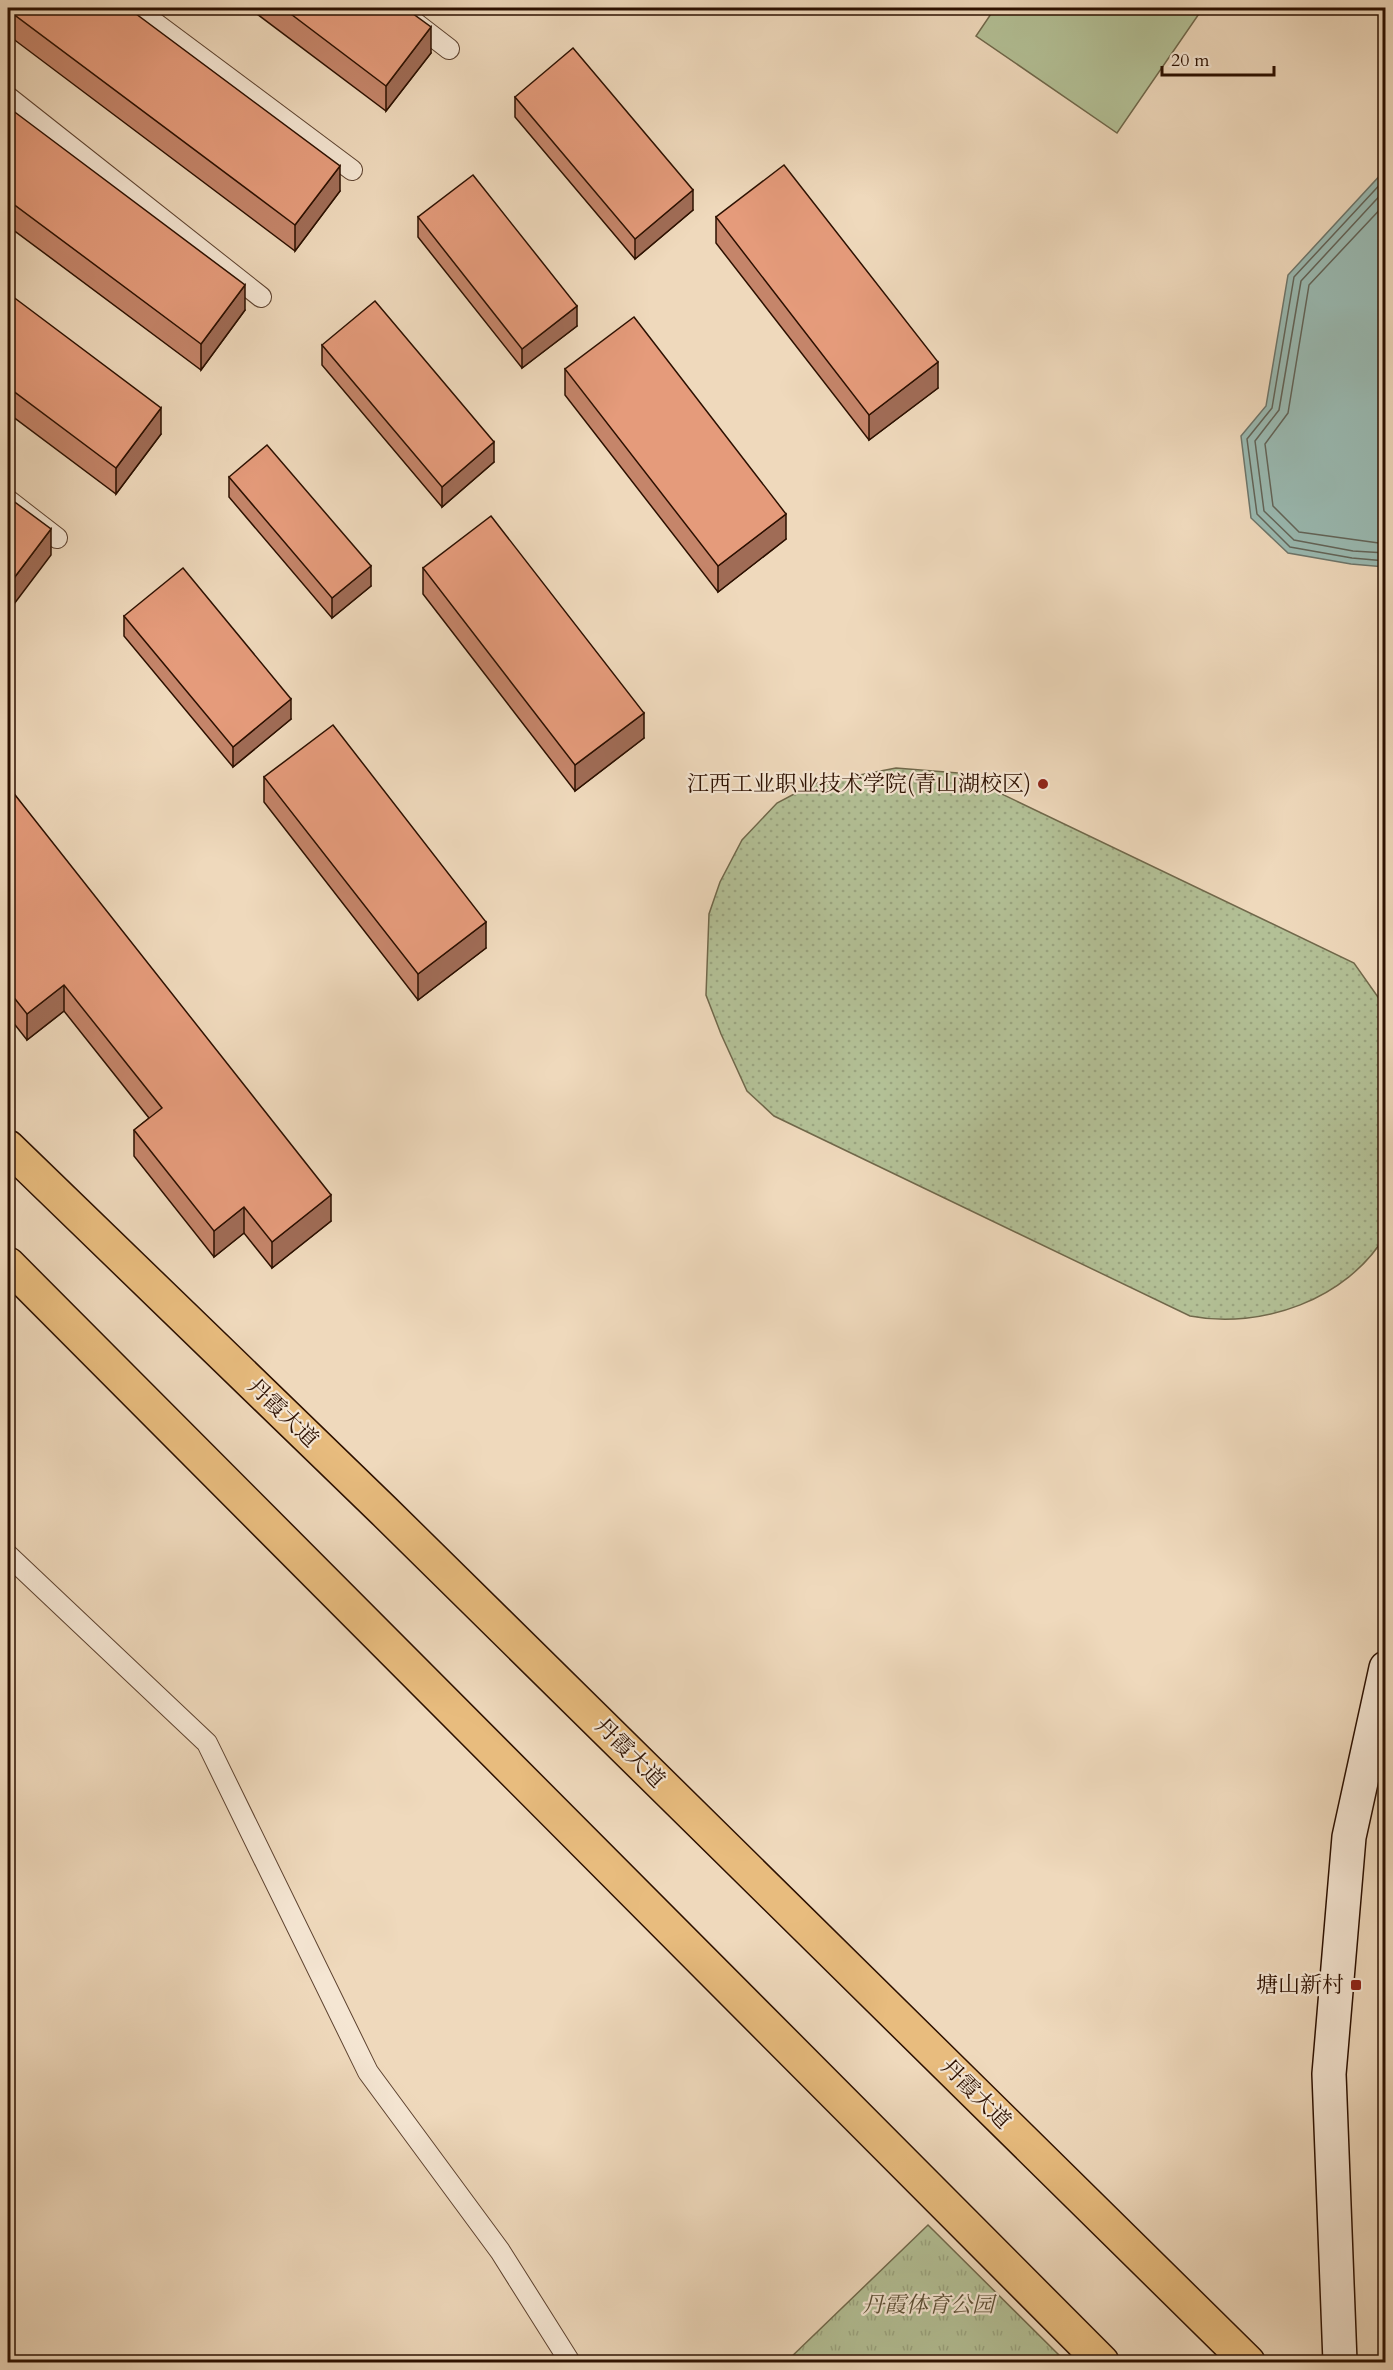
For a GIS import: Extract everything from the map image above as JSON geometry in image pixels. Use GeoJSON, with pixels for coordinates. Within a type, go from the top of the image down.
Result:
{"type":"FeatureCollection","features":[{"type":"Feature","properties":{"kind":"main road","name":"丹霞大道"},"geometry":{"type":"LineString","coordinates":[[8,1147],[376,1503],[1248,2362]]}},
{"type":"Feature","properties":{"kind":"main road"},"geometry":{"type":"LineString","coordinates":[[8,1264],[1102,2362]]}},
{"type":"Feature","properties":{"kind":"main road"},"geometry":{"type":"LineString","coordinates":[[1340,2362],[1329,2074],[1349,1837],[1386,1668]]}},
{"type":"Feature","properties":{"kind":"lane"},"geometry":{"type":"LineString","coordinates":[[135,8],[352,170]]}},
{"type":"Feature","properties":{"kind":"lane"},"geometry":{"type":"LineString","coordinates":[[396,8],[448,49]]}},
{"type":"Feature","properties":{"kind":"lane"},"geometry":{"type":"LineString","coordinates":[[8,97],[261,297]]}},
{"type":"Feature","properties":{"kind":"lane"},"geometry":{"type":"LineString","coordinates":[[8,500],[57,538]]}},
{"type":"Feature","properties":{"kind":"lane"},"geometry":{"type":"LineString","coordinates":[[8,1555],[207,1743],[368,2072],[500,2251],[570,2362]]}},
{"type":"Feature","properties":{"kind":"green space"},"geometry":{"type":"Polygon","coordinates":[[[995,8],[1203,8],[1117,133],[976,36],[995,8]]]}},
{"type":"Feature","properties":{"kind":"green space"},"geometry":{"type":"Polygon","coordinates":[[[896,768],[958,773],[1354,963],[1385,1007],[1385,1236],[1369,1258],[1349,1277],[1326,1293],[1300,1305],[1273,1313],[1246,1318],[1217,1319],[1190,1316],[774,1116],[747,1091],[706,995],[709,914],[720,882],[742,840],[777,803],[813,784],[896,768]]]}},
{"type":"Feature","properties":{"kind":"green space","name":"丹霞体育公园"},"geometry":{"type":"Polygon","coordinates":[[[928,2225],[1066,2362],[786,2362],[928,2225]]]}},
{"type":"Feature","properties":{"kind":"water"},"geometry":{"type":"Polygon","coordinates":[[[1385,170],[1385,567],[1351,564],[1288,553],[1251,518],[1241,436],[1266,406],[1288,275],[1385,170]]]}},
{"type":"Feature","properties":{"kind":"building"},"geometry":{"type":"Polygon","coordinates":[[[8,8],[128,8],[340,166],[295,225],[8,8]]]}},
{"type":"Feature","properties":{"kind":"building"},"geometry":{"type":"Polygon","coordinates":[[[283,8],[405,8],[431,27],[386,86],[283,8]]]}},
{"type":"Feature","properties":{"kind":"building"},"geometry":{"type":"Polygon","coordinates":[[[573,48],[693,190],[635,239],[515,97],[573,48]]]}},
{"type":"Feature","properties":{"kind":"building"},"geometry":{"type":"Polygon","coordinates":[[[8,107],[245,285],[201,344],[8,200],[8,107]]]}},
{"type":"Feature","properties":{"kind":"building"},"geometry":{"type":"Polygon","coordinates":[[[784,165],[938,362],[869,415],[716,217],[784,165]]]}},
{"type":"Feature","properties":{"kind":"building"},"geometry":{"type":"Polygon","coordinates":[[[473,175],[577,306],[522,349],[418,217],[473,175]]]}},
{"type":"Feature","properties":{"kind":"building"},"geometry":{"type":"Polygon","coordinates":[[[8,293],[161,408],[116,468],[8,387],[8,293]]]}},
{"type":"Feature","properties":{"kind":"building"},"geometry":{"type":"Polygon","coordinates":[[[375,301],[494,442],[442,487],[322,345],[375,301]]]}},
{"type":"Feature","properties":{"kind":"building"},"geometry":{"type":"Polygon","coordinates":[[[634,317],[786,514],[718,566],[565,369],[634,317]]]}},
{"type":"Feature","properties":{"kind":"building"},"geometry":{"type":"Polygon","coordinates":[[[267,445],[371,566],[332,598],[229,477],[267,445]]]}},
{"type":"Feature","properties":{"kind":"building"},"geometry":{"type":"Polygon","coordinates":[[[8,497],[51,529],[8,586],[8,497]]]}},
{"type":"Feature","properties":{"kind":"building"},"geometry":{"type":"Polygon","coordinates":[[[491,516],[644,713],[575,765],[423,568],[491,516]]]}},
{"type":"Feature","properties":{"kind":"building"},"geometry":{"type":"Polygon","coordinates":[[[183,568],[291,699],[233,747],[124,616],[183,568]]]}},
{"type":"Feature","properties":{"kind":"building"},"geometry":{"type":"Polygon","coordinates":[[[333,725],[486,922],[418,974],[264,777],[333,725]]]}},
{"type":"Feature","properties":{"kind":"building"},"geometry":{"type":"Polygon","coordinates":[[[8,786],[331,1195],[272,1242],[244,1207],[214,1231],[134,1130],[162,1108],[64,985],[27,1014],[8,990],[8,786]]]}},
{"type":"Feature","properties":{"kind":"place","name":"江西工业职业技术学院(青山湖校区)"},"geometry":{"type":"Point","coordinates":[1043,784]}},
{"type":"Feature","properties":{"kind":"place","name":"塘山新村"},"geometry":{"type":"Point","coordinates":[1356,1985]}}]}
